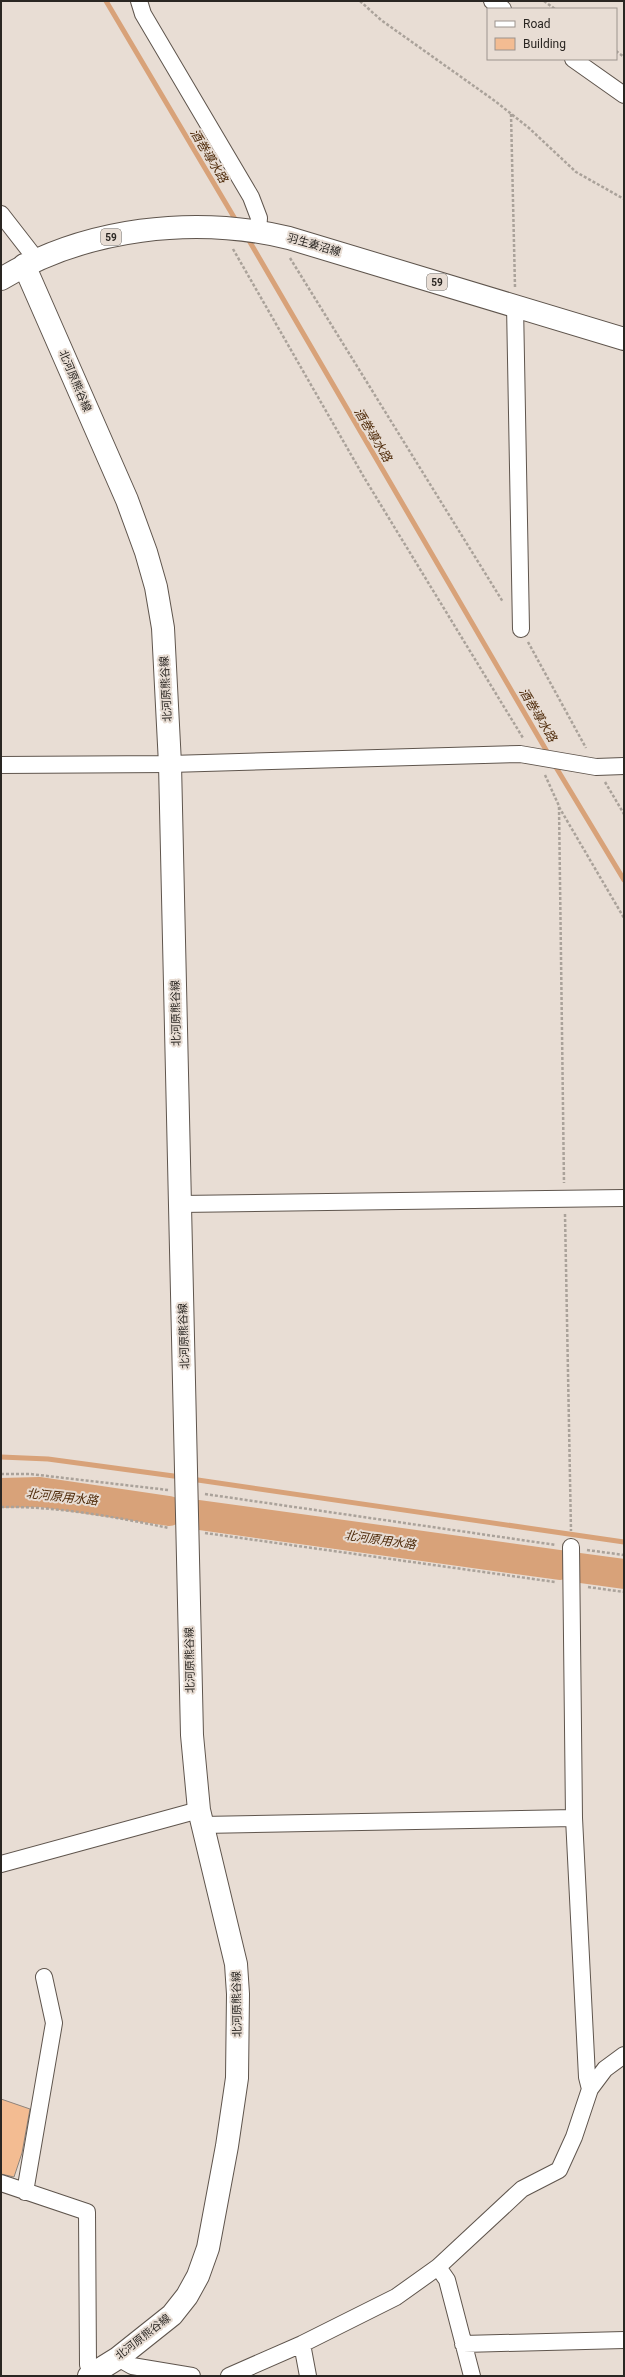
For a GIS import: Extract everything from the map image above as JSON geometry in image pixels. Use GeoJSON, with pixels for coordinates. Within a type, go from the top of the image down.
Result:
{"type":"FeatureCollection","features":[{"type":"Feature","properties":{"kind":"main road","name":"羽生妻沼線"},"geometry":{"type":"LineString","coordinates":[[1,279],[30,262],[91,241],[125,234],[191,228],[240,229],[288,238],[624,339]]}},
{"type":"Feature","properties":{"kind":"main road","name":"北河原熊谷線"},"geometry":{"type":"LineString","coordinates":[[30,262],[127,500],[146,552],[156,587],[163,628],[170,764],[188,1492],[192,1735],[200,1818],[236,1964],[238,1994],[237,2078],[215,2220],[198,2276],[187,2296],[172,2315],[118,2358],[91,2375]]}},
{"type":"Feature","properties":{"kind":"street"},"geometry":{"type":"LineString","coordinates":[[139,1],[143,14],[251,197],[258,218],[240,229]]}},
{"type":"Feature","properties":{"kind":"street"},"geometry":{"type":"LineString","coordinates":[[492,1],[502,8]]}},
{"type":"Feature","properties":{"kind":"street"},"geometry":{"type":"LineString","coordinates":[[574,60],[624,95]]}},
{"type":"Feature","properties":{"kind":"street"},"geometry":{"type":"LineString","coordinates":[[1,214],[30,262]]}},
{"type":"Feature","properties":{"kind":"street"},"geometry":{"type":"LineString","coordinates":[[515,305],[521,629]]}},
{"type":"Feature","properties":{"kind":"street"},"geometry":{"type":"LineString","coordinates":[[1,765],[170,764],[520,754],[596,767],[624,766]]}},
{"type":"Feature","properties":{"kind":"street"},"geometry":{"type":"LineString","coordinates":[[180,1204],[624,1198]]}},
{"type":"Feature","properties":{"kind":"street"},"geometry":{"type":"LineString","coordinates":[[571,1547],[574,1818],[586,2077],[590,2089]]}},
{"type":"Feature","properties":{"kind":"street"},"geometry":{"type":"LineString","coordinates":[[1,1864],[200,1818],[574,1818]]}},
{"type":"Feature","properties":{"kind":"street"},"geometry":{"type":"LineString","coordinates":[[25,2192],[54,2023],[44,1977]]}},
{"type":"Feature","properties":{"kind":"street"},"geometry":{"type":"LineString","coordinates":[[229,2376],[302,2344],[396,2297],[438,2266],[522,2189],[559,2170],[574,2136],[590,2089],[605,2069],[624,2055]]}},
{"type":"Feature","properties":{"kind":"street"},"geometry":{"type":"LineString","coordinates":[[1,2183],[87,2212],[88,2365],[91,2375]]}},
{"type":"Feature","properties":{"kind":"street"},"geometry":{"type":"LineString","coordinates":[[438,2266],[447,2280],[472,2376]]}},
{"type":"Feature","properties":{"kind":"street"},"geometry":{"type":"LineString","coordinates":[[463,2344],[475,2342],[624,2340]]}},
{"type":"Feature","properties":{"kind":"street"},"geometry":{"type":"LineString","coordinates":[[302,2344],[308,2376]]}},
{"type":"Feature","properties":{"kind":"street"},"geometry":{"type":"LineString","coordinates":[[118,2358],[132,2366],[192,2376]]}},
{"type":"Feature","properties":{"kind":"path"},"geometry":{"type":"LineString","coordinates":[[360,1],[381,20],[511,114],[576,172],[624,199]]}},
{"type":"Feature","properties":{"kind":"path"},"geometry":{"type":"LineString","coordinates":[[544,1],[554,8]]}},
{"type":"Feature","properties":{"kind":"path"},"geometry":{"type":"LineString","coordinates":[[511,114],[515,305]]}},
{"type":"Feature","properties":{"kind":"path"},"geometry":{"type":"LineString","coordinates":[[240,229],[365,479],[538,757],[559,806],[624,918]]}},
{"type":"Feature","properties":{"kind":"path"},"geometry":{"type":"LineString","coordinates":[[288,238],[287,253],[296,271],[521,629],[596,767],[624,814]]}},
{"type":"Feature","properties":{"kind":"path"},"geometry":{"type":"LineString","coordinates":[[559,806],[564,1198],[571,1547]]}},
{"type":"Feature","properties":{"kind":"path"},"geometry":{"type":"LineString","coordinates":[[1,1474],[30,1474],[188,1492],[624,1555]]}},
{"type":"Feature","properties":{"kind":"path"},"geometry":{"type":"LineString","coordinates":[[1,1507],[19,1506],[89,1515],[188,1531],[624,1592]]}},
{"type":"Feature","properties":{"kind":"building"},"geometry":{"type":"Polygon","coordinates":[[[1,2099],[30,2109],[22,2153],[14,2177],[1,2174],[1,2099]]]}},
{"type":"Feature","properties":{"kind":"waterway","name":"酒巻導水路"},"geometry":{"type":"LineString","coordinates":[[106,1],[238,224]]}},
{"type":"Feature","properties":{"kind":"waterway","name":"酒巻導水路"},"geometry":{"type":"LineString","coordinates":[[247,237],[549,755]]}},
{"type":"Feature","properties":{"kind":"waterway","name":"酒巻導水路"},"geometry":{"type":"LineString","coordinates":[[554,764],[624,880]]}},
{"type":"Feature","properties":{"kind":"waterway"},"geometry":{"type":"LineString","coordinates":[[1,1457],[48,1459],[181,1477]]}},
{"type":"Feature","properties":{"kind":"waterway"},"geometry":{"type":"LineString","coordinates":[[191,1479],[624,1542]]}},
{"type":"Feature","properties":{"kind":"waterway","name":"北河原用水路"},"geometry":{"type":"LineString","coordinates":[[1,1493],[40,1492],[169,1511]]}},
{"type":"Feature","properties":{"kind":"waterway","name":"北河原用水路"},"geometry":{"type":"LineString","coordinates":[[199,1515],[560,1565]]}},
{"type":"Feature","properties":{"kind":"waterway","name":"北河原用水路"},"geometry":{"type":"LineString","coordinates":[[580,1568],[624,1574]]}}]}
